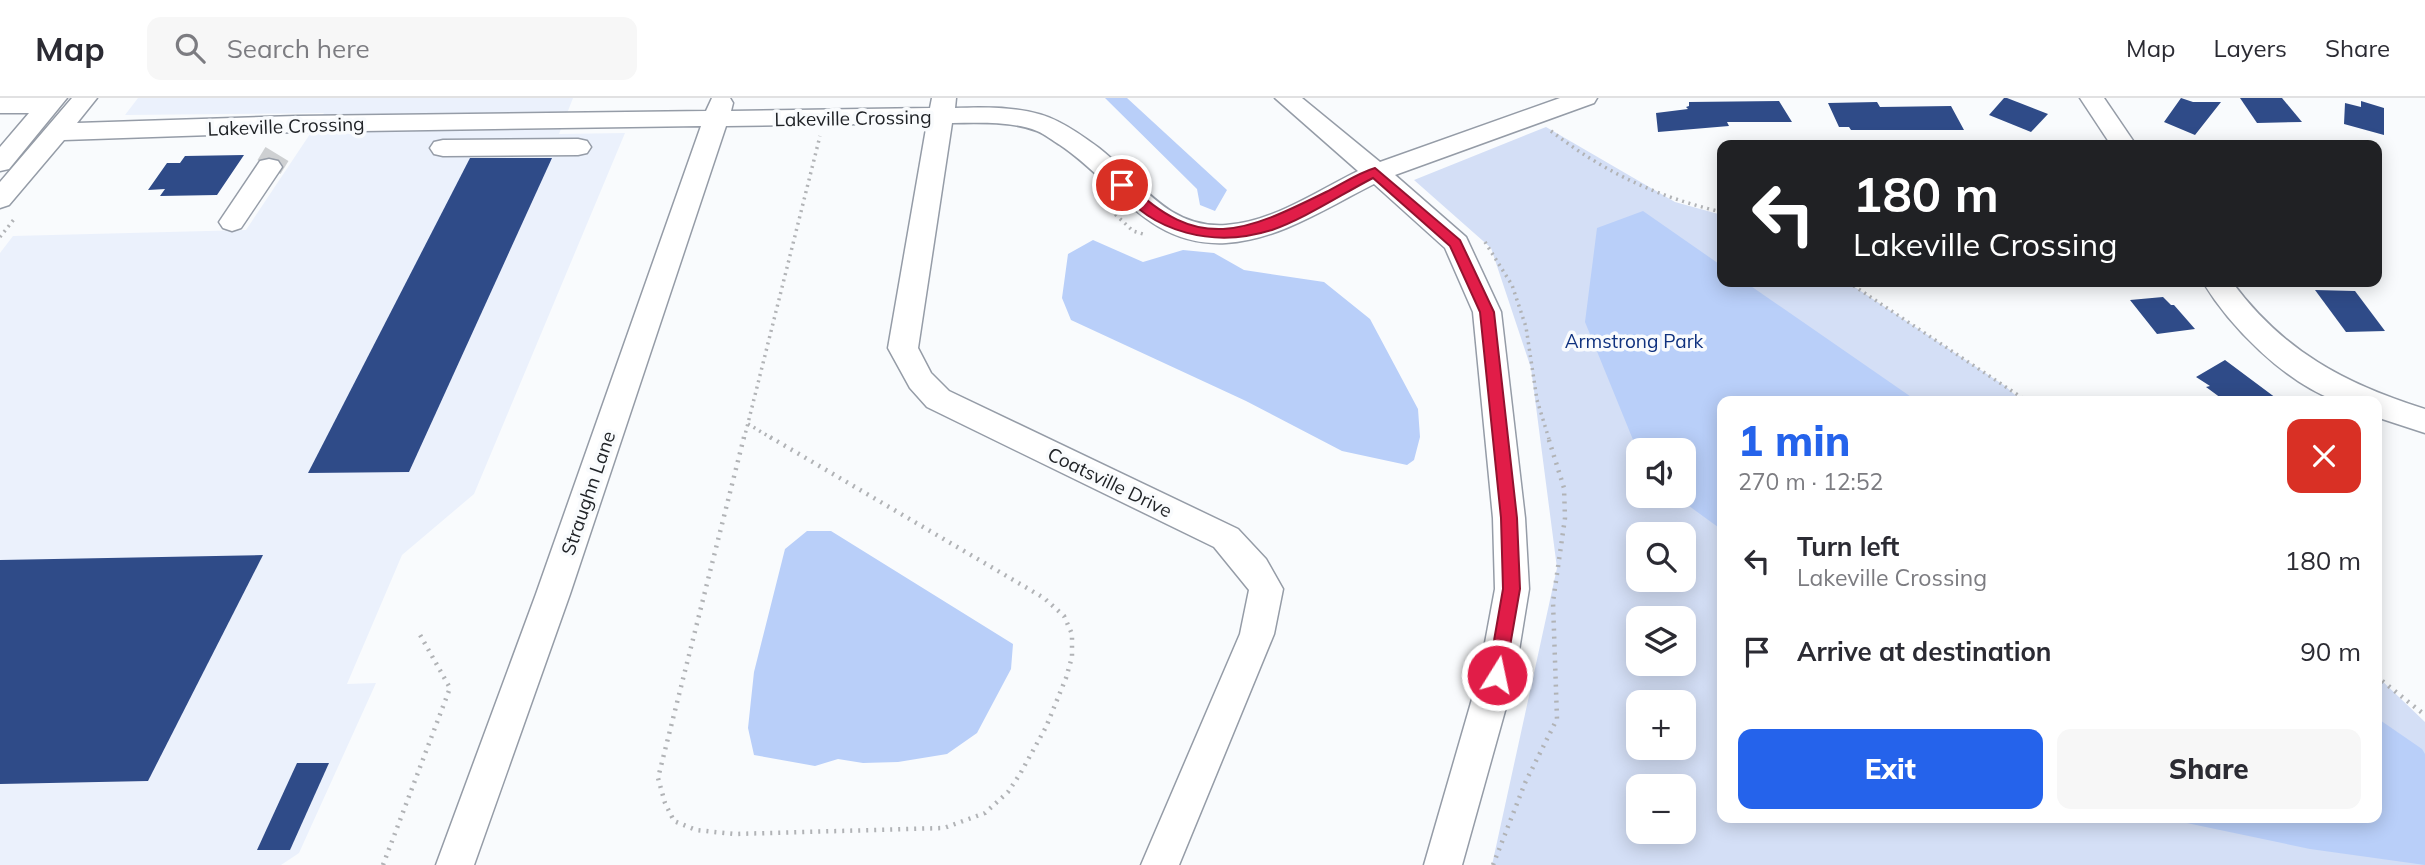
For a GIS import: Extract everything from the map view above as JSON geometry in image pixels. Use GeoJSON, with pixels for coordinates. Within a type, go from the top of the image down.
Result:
{"type":"FeatureCollection","features":[{"type":"Feature","properties":{"kind":"street"},"geometry":{"type":"LineString","coordinates":[[0,199],[85,98]]}},
{"type":"Feature","properties":{"kind":"street"},"geometry":{"type":"LineString","coordinates":[[372,123],[387,98]]}},
{"type":"Feature","properties":{"kind":"street"},"geometry":{"type":"LineString","coordinates":[[715,120],[722,102],[727,100],[814,98]]}},
{"type":"Feature","properties":{"kind":"street"},"geometry":{"type":"LineString","coordinates":[[1287,98],[1455,243],[1487,312],[1509,518],[1512,589],[1497,675],[1443,865]]}},
{"type":"Feature","properties":{"kind":"street","name":"Lakeville Crossing"},"geometry":{"type":"LineString","coordinates":[[57,132],[372,123],[550,109],[715,120],[943,107],[1048,126],[1091,154],[1148,208],[1169,223],[1197,232],[1226,234],[1268,226],[1375,173],[1585,98]]}},
{"type":"Feature","properties":{"kind":"street"},"geometry":{"type":"LineString","coordinates":[[2092,98],[2121,140]]}},
{"type":"Feature","properties":{"kind":"street"},"geometry":{"type":"LineString","coordinates":[[0,105],[52,101]]}},
{"type":"Feature","properties":{"kind":"street"},"geometry":{"type":"LineString","coordinates":[[0,163],[52,101]]}},
{"type":"Feature","properties":{"kind":"street","name":"Coatsville Drive"},"geometry":{"type":"LineString","coordinates":[[943,107],[902,348],[920,380],[938,399],[1226,538],[1254,569],[1266,589],[1257,634],[1160,865]]}},
{"type":"Feature","properties":{"kind":"street","name":"Straughn Lane"},"geometry":{"type":"LineString","coordinates":[[456,865],[553,594],[715,120]]}},
{"type":"Feature","properties":{"kind":"street"},"geometry":{"type":"LineString","coordinates":[[232,222],[297,124]]}},
{"type":"Feature","properties":{"kind":"street"},"geometry":{"type":"LineString","coordinates":[[443,148],[578,147]]}},
{"type":"Feature","properties":{"kind":"street"},"geometry":{"type":"LineString","coordinates":[[2220,287],[2237,311],[2282,352],[2312,373],[2356,396]]}},
{"type":"Feature","properties":{"kind":"street"},"geometry":{"type":"LineString","coordinates":[[2382,407],[2425,421]]}},
{"type":"Feature","properties":{"kind":"path"},"geometry":{"type":"LineString","coordinates":[[1535,114],[1575,151],[1644,191],[1675,202],[1717,211]]}},
{"type":"Feature","properties":{"kind":"path"},"geometry":{"type":"LineString","coordinates":[[748,424],[1045,598],[1065,618],[1073,641],[1068,677],[1042,733],[1008,793],[981,817],[944,828],[734,834],[696,830],[674,821],[658,778],[820,135],[807,135]]}},
{"type":"Feature","properties":{"kind":"path"},"geometry":{"type":"LineString","coordinates":[[1094,194],[1133,231],[1152,238]]}},
{"type":"Feature","properties":{"kind":"path"},"geometry":{"type":"LineString","coordinates":[[1856,287],[2019,396]]}},
{"type":"Feature","properties":{"kind":"path"},"geometry":{"type":"LineString","coordinates":[[383,865],[450,688],[419,633]]}},
{"type":"Feature","properties":{"kind":"path"},"geometry":{"type":"LineString","coordinates":[[2382,681],[2425,715]]}},
{"type":"Feature","properties":{"kind":"shaded area"},"geometry":{"type":"Polygon","coordinates":[[[138,98],[573,98],[559,134],[625,133],[474,494],[402,555],[347,684],[376,683],[299,853],[281,865],[0,865],[0,253],[13,236],[246,230],[324,113],[125,115],[138,98]]]}},
{"type":"Feature","properties":{"kind":"green space","name":"Armstrong Park"},"geometry":{"type":"Polygon","coordinates":[[[1546,127],[1675,202],[1717,214],[1717,287],[1855,287],[2016,396],[1717,396],[1717,823],[2382,823],[2382,681],[2425,722],[2425,865],[1492,865],[1557,568],[1531,368],[1491,248],[1414,180],[1546,127]]]}},
{"type":"Feature","properties":{"kind":"water"},"geometry":{"type":"Polygon","coordinates":[[[1105,98],[1127,98],[1227,190],[1215,211],[1200,205],[1197,189],[1105,98]]]}},
{"type":"Feature","properties":{"kind":"water"},"geometry":{"type":"Polygon","coordinates":[[[1643,211],[1717,263],[1717,287],[1752,287],[1910,396],[1717,396],[1717,526],[1692,508],[1696,508],[1696,438],[1632,438],[1585,322],[1597,228],[1643,211]]]}},
{"type":"Feature","properties":{"kind":"water"},"geometry":{"type":"Polygon","coordinates":[[[1093,240],[1143,262],[1183,250],[1214,253],[1244,270],[1324,282],[1370,319],[1418,409],[1420,437],[1414,460],[1407,465],[1342,451],[1246,401],[1071,320],[1062,298],[1068,254],[1093,240]]]}},
{"type":"Feature","properties":{"kind":"water"},"geometry":{"type":"Polygon","coordinates":[[[807,531],[831,531],[1013,644],[1011,669],[977,733],[947,754],[898,762],[863,763],[838,759],[815,766],[754,755],[748,728],[754,672],[785,549],[807,531]]]}},
{"type":"Feature","properties":{"kind":"water"},"geometry":{"type":"Polygon","coordinates":[[[2382,721],[2422,749],[2425,754],[2425,865],[2310,849],[2186,823],[2382,823],[2382,721]]]}},
{"type":"Feature","properties":{"kind":"building"},"geometry":{"type":"Polygon","coordinates":[[[2004,98],[2048,114],[2031,132],[1989,115],[2004,98]]]}},
{"type":"Feature","properties":{"kind":"building"},"geometry":{"type":"Polygon","coordinates":[[[2181,98],[2193,102],[2221,102],[2195,135],[2164,122],[2181,98]]]}},
{"type":"Feature","properties":{"kind":"building"},"geometry":{"type":"Polygon","coordinates":[[[2240,98],[2282,98],[2302,122],[2257,123],[2240,98]]]}},
{"type":"Feature","properties":{"kind":"building"},"geometry":{"type":"Polygon","coordinates":[[[1779,101],[1792,122],[1727,122],[1729,126],[1658,132],[1656,113],[1688,109],[1686,107],[1689,102],[1779,101]]]}},
{"type":"Feature","properties":{"kind":"building"},"geometry":{"type":"Polygon","coordinates":[[[2361,101],[2384,108],[2384,135],[2344,124],[2345,103],[2361,107],[2361,101]]]}},
{"type":"Feature","properties":{"kind":"building"},"geometry":{"type":"Polygon","coordinates":[[[1877,102],[1880,107],[1951,106],[1964,130],[1851,130],[1849,127],[1839,127],[1828,103],[1877,102]]]}},
{"type":"Feature","properties":{"kind":"building"},"geometry":{"type":"Polygon","coordinates":[[[244,155],[217,195],[160,196],[165,189],[148,190],[167,163],[180,163],[185,156],[244,155]]]}},
{"type":"Feature","properties":{"kind":"building"},"geometry":{"type":"Polygon","coordinates":[[[470,158],[552,158],[409,472],[308,473],[470,158]]]}},
{"type":"Feature","properties":{"kind":"building"},"geometry":{"type":"Polygon","coordinates":[[[2315,290],[2355,291],[2385,331],[2346,332],[2315,290]]]}},
{"type":"Feature","properties":{"kind":"building"},"geometry":{"type":"Polygon","coordinates":[[[2163,297],[2174,305],[2195,329],[2157,334],[2130,300],[2163,297]]]}},
{"type":"Feature","properties":{"kind":"building"},"geometry":{"type":"Polygon","coordinates":[[[2225,360],[2273,396],[2218,396],[2206,387],[2210,386],[2196,377],[2225,360]]]}},
{"type":"Feature","properties":{"kind":"building"},"geometry":{"type":"Polygon","coordinates":[[[263,555],[148,781],[0,784],[0,560],[263,555]]]}},
{"type":"Feature","properties":{"kind":"building"},"geometry":{"type":"Polygon","coordinates":[[[297,763],[329,763],[290,850],[257,850],[297,763]]]}},
{"type":"Feature","properties":{"kind":"tunnel"},"geometry":{"type":"LineString","coordinates":[[269,167],[277,154]]}},
{"type":"Feature","properties":{"kind":"route"},"geometry":{"type":"LineString","coordinates":[[1122,185],[1138,201],[1169,223],[1197,232],[1226,234],[1268,226],[1375,173],[1455,243],[1487,312],[1509,518],[1512,589],[1497,675]]}}]}
